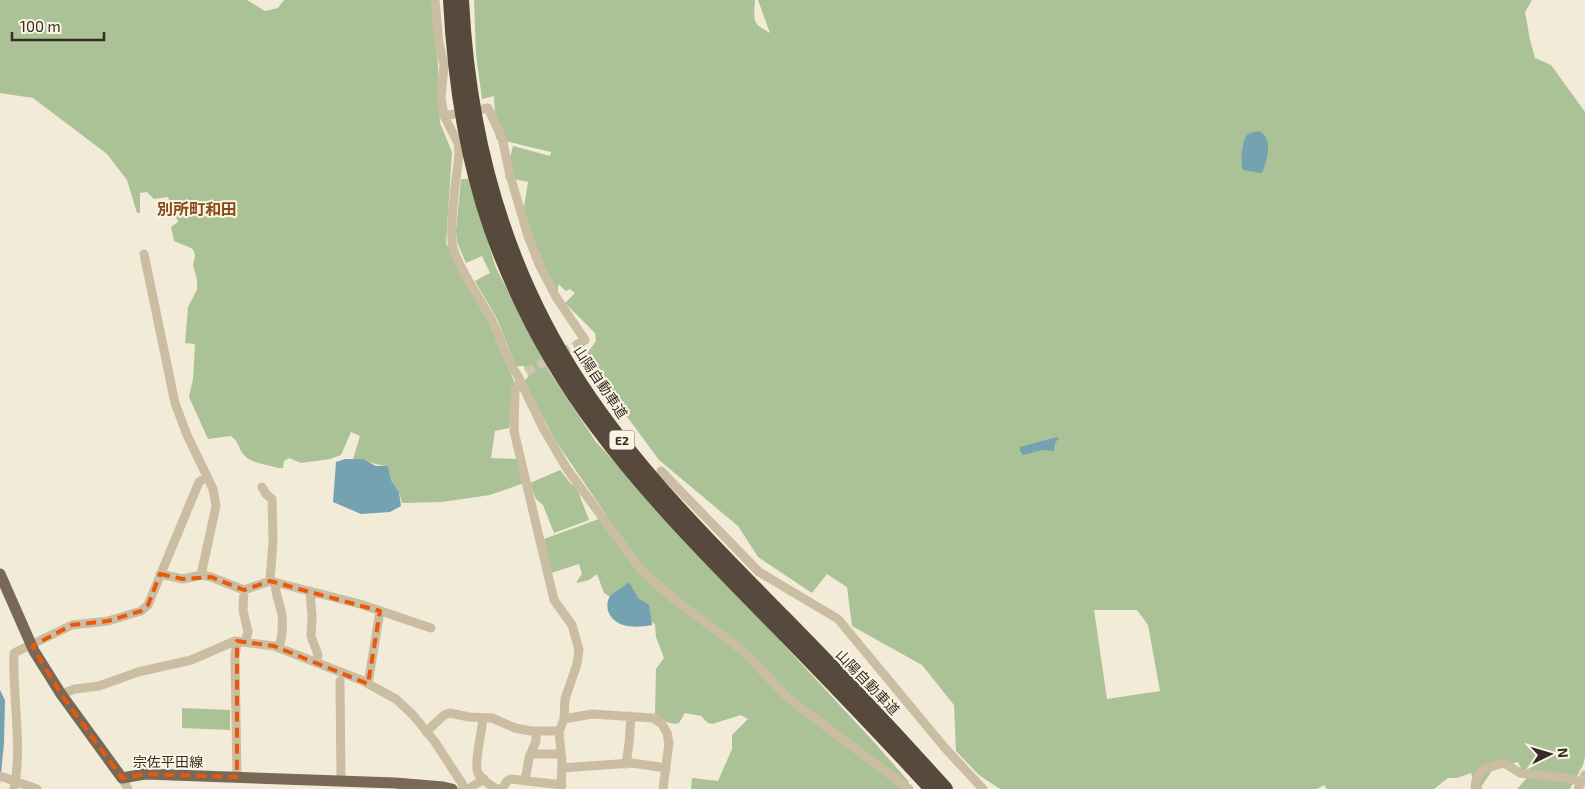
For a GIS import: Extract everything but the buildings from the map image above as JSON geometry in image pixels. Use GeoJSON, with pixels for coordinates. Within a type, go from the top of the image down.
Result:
{"type":"FeatureCollection","features":[{"type":"Feature","properties":{"kind":"highway","name":"山陽自動車道"},"geometry":{"type":"LineString","coordinates":[[450,0],[456,80],[462,121],[481,200],[491,231],[522,302],[566,383],[597,428],[689,537],[863,716],[931,789]]}},
{"type":"Feature","properties":{"kind":"highway","name":"山陽自動車道"},"geometry":{"type":"LineString","coordinates":[[462,0],[468,79],[482,154],[493,197],[515,258],[557,346],[607,422],[667,496],[947,789]]}},
{"type":"Feature","properties":{"kind":"main road","name":"宗佐平田線"},"geometry":{"type":"LineString","coordinates":[[0,574],[32,646],[61,694],[122,778],[145,774],[237,777],[341,781],[449,789]]}},
{"type":"Feature","properties":{"kind":"street"},"geometry":{"type":"LineString","coordinates":[[435,0],[439,43],[444,65],[441,98],[444,116],[458,143],[459,154],[452,244],[492,321],[512,368],[521,376],[543,428],[567,469],[641,570],[674,599],[742,650],[789,699],[909,789]]}},
{"type":"Feature","properties":{"kind":"street"},"geometry":{"type":"LineString","coordinates":[[478,110],[488,108],[502,138],[507,163],[528,236],[556,298],[586,340],[578,344]]}},
{"type":"Feature","properties":{"kind":"street"},"geometry":{"type":"LineString","coordinates":[[444,116],[454,114]]}},
{"type":"Feature","properties":{"kind":"street"},"geometry":{"type":"LineString","coordinates":[[144,254],[175,402],[187,435],[213,489],[216,506],[201,575]]}},
{"type":"Feature","properties":{"kind":"street"},"geometry":{"type":"LineString","coordinates":[[502,789],[510,779],[562,787],[559,731],[564,719],[565,699],[577,664],[579,650],[572,625],[554,600],[514,431],[515,390],[521,376]]}},
{"type":"Feature","properties":{"kind":"street"},"geometry":{"type":"LineString","coordinates":[[661,471],[760,572],[838,619],[945,748],[983,789]]}},
{"type":"Feature","properties":{"kind":"street"},"geometry":{"type":"LineString","coordinates":[[15,783],[17,744],[16,701],[13,676],[14,653],[32,646],[72,625],[108,621],[141,611],[148,605],[199,482],[207,477]]}},
{"type":"Feature","properties":{"kind":"street"},"geometry":{"type":"LineString","coordinates":[[262,487],[272,499],[272,581],[282,615],[279,648]]}},
{"type":"Feature","properties":{"kind":"street"},"geometry":{"type":"LineString","coordinates":[[160,574],[183,579],[201,575],[244,590],[272,581],[360,604],[431,628]]}},
{"type":"Feature","properties":{"kind":"street"},"geometry":{"type":"LineString","coordinates":[[237,777],[236,656],[241,642],[248,632],[243,610],[244,590]]}},
{"type":"Feature","properties":{"kind":"street"},"geometry":{"type":"LineString","coordinates":[[310,590],[311,636],[318,655],[316,662]]}},
{"type":"Feature","properties":{"kind":"street"},"geometry":{"type":"LineString","coordinates":[[368,684],[380,611]]}},
{"type":"Feature","properties":{"kind":"street"},"geometry":{"type":"LineString","coordinates":[[61,694],[75,689],[99,686],[138,672],[191,660],[227,644],[241,642],[279,648],[368,684],[396,699],[413,715],[426,732],[463,785],[462,789]]}},
{"type":"Feature","properties":{"kind":"street"},"geometry":{"type":"LineString","coordinates":[[340,681],[341,781]]}},
{"type":"Feature","properties":{"kind":"street"},"geometry":{"type":"LineString","coordinates":[[426,732],[444,715],[450,713],[469,717],[492,718],[515,728],[536,731],[559,731]]}},
{"type":"Feature","properties":{"kind":"street"},"geometry":{"type":"LineString","coordinates":[[564,719],[592,714],[653,718],[662,724],[667,733],[669,743],[663,789]]}},
{"type":"Feature","properties":{"kind":"street"},"geometry":{"type":"LineString","coordinates":[[626,764],[630,744],[631,716]]}},
{"type":"Feature","properties":{"kind":"street"},"geometry":{"type":"LineString","coordinates":[[483,718],[477,771],[484,779],[498,789]]}},
{"type":"Feature","properties":{"kind":"street"},"geometry":{"type":"LineString","coordinates":[[525,781],[536,741],[536,731]]}},
{"type":"Feature","properties":{"kind":"street"},"geometry":{"type":"LineString","coordinates":[[531,754],[561,754]]}},
{"type":"Feature","properties":{"kind":"street"},"geometry":{"type":"LineString","coordinates":[[1475,789],[1475,780],[1486,768],[1504,763],[1520,772],[1566,778],[1581,782]]}},
{"type":"Feature","properties":{"kind":"street"},"geometry":{"type":"LineString","coordinates":[[562,768],[643,764],[666,768]]}},
{"type":"Feature","properties":{"kind":"street"},"geometry":{"type":"LineString","coordinates":[[0,776],[15,783],[37,789]]}},
{"type":"Feature","properties":{"kind":"street"},"geometry":{"type":"LineString","coordinates":[[122,778],[128,789]]}},
{"type":"Feature","properties":{"kind":"street"},"geometry":{"type":"LineString","coordinates":[[468,789],[484,779]]}},
{"type":"Feature","properties":{"kind":"highlighted area"},"geometry":{"type":"Polygon","coordinates":[[[160,574],[183,579],[211,577],[244,590],[270,581],[380,611],[368,684],[274,646],[237,641],[237,777],[145,774],[122,778],[61,694],[32,646],[72,625],[108,621],[141,611],[148,605],[160,574]]]}},
{"type":"Feature","properties":{"kind":"green space"},"geometry":{"type":"Polygon","coordinates":[[[0,0],[247,0],[265,11],[278,8],[284,0],[431,0],[438,64],[440,123],[452,152],[446,243],[491,327],[514,381],[509,428],[495,431],[491,458],[517,459],[524,483],[490,495],[442,502],[402,503],[399,492],[391,480],[388,466],[353,459],[360,436],[351,432],[341,455],[330,459],[301,463],[289,458],[284,461],[283,468],[260,464],[251,460],[243,453],[231,436],[208,439],[189,397],[193,379],[195,344],[185,343],[188,307],[197,290],[197,280],[193,265],[194,251],[174,241],[171,227],[178,222],[168,197],[154,199],[147,192],[140,193],[140,213],[137,213],[127,180],[107,154],[33,98],[0,93],[0,0]]]}},
{"type":"Feature","properties":{"kind":"green space"},"geometry":{"type":"Polygon","coordinates":[[[474,0],[755,0],[755,20],[759,26],[770,33],[758,0],[1532,0],[1525,12],[1535,58],[1551,65],[1585,112],[1585,757],[1583,765],[1570,789],[1517,789],[1526,779],[1518,762],[1493,769],[1481,787],[1483,789],[1476,789],[1471,773],[1457,778],[1448,778],[1434,789],[1327,789],[1324,785],[1317,789],[1000,789],[979,775],[956,751],[954,705],[922,665],[852,626],[847,587],[827,574],[812,593],[758,557],[738,526],[659,460],[584,358],[596,341],[595,333],[565,303],[575,293],[570,289],[566,291],[558,284],[558,292],[555,292],[523,213],[528,182],[505,177],[513,146],[550,156],[551,152],[496,139],[494,96],[482,99],[476,55],[474,0]],[[1094,610],[1107,699],[1160,691],[1148,625],[1137,610],[1094,610]]]}},
{"type":"Feature","properties":{"kind":"green space"},"geometry":{"type":"Polygon","coordinates":[[[461,179],[468,179],[496,268],[549,371],[596,442],[874,742],[909,782],[903,789],[691,789],[692,778],[718,781],[732,749],[732,735],[748,719],[741,715],[712,724],[708,723],[701,716],[685,713],[679,723],[672,724],[655,714],[656,669],[664,658],[656,637],[655,624],[604,593],[597,574],[589,580],[577,583],[582,574],[579,564],[551,573],[544,539],[607,516],[555,440],[524,381],[529,376],[524,366],[516,366],[497,319],[475,281],[490,273],[482,256],[466,263],[457,242],[456,231],[461,179]]]}},
{"type":"Feature","properties":{"kind":"green space"},"geometry":{"type":"Polygon","coordinates":[[[560,470],[571,484],[576,486],[589,520],[554,533],[543,505],[536,499],[530,483],[560,470]]]}},
{"type":"Feature","properties":{"kind":"green space"},"geometry":{"type":"Polygon","coordinates":[[[182,708],[230,710],[230,730],[182,728],[182,708]]]}},
{"type":"Feature","properties":{"kind":"water"},"geometry":{"type":"Polygon","coordinates":[[[1259,131],[1264,134],[1268,144],[1263,171],[1261,173],[1243,170],[1242,152],[1245,137],[1250,133],[1259,131]]]}},
{"type":"Feature","properties":{"kind":"water"},"geometry":{"type":"Polygon","coordinates":[[[1059,438],[1055,443],[1054,451],[1042,450],[1023,455],[1020,451],[1020,447],[1059,438]]]}},
{"type":"Feature","properties":{"kind":"water"},"geometry":{"type":"Polygon","coordinates":[[[345,459],[363,459],[376,466],[388,466],[391,480],[399,492],[401,506],[390,512],[361,514],[333,502],[336,462],[345,459]]]}},
{"type":"Feature","properties":{"kind":"water"},"geometry":{"type":"Polygon","coordinates":[[[629,582],[638,598],[649,605],[652,625],[627,626],[611,617],[608,611],[610,596],[629,582]]]}},
{"type":"Feature","properties":{"kind":"water"},"geometry":{"type":"Polygon","coordinates":[[[0,690],[5,700],[4,743],[0,784],[0,690]]]}},
{"type":"Feature","properties":{"kind":"tunnel"},"geometry":{"type":"LineString","coordinates":[[526,372],[578,344]]}},
{"type":"Feature","properties":{"kind":"district","name":"別所町和田"},"geometry":{"type":"Point","coordinates":[197,208]}}]}
